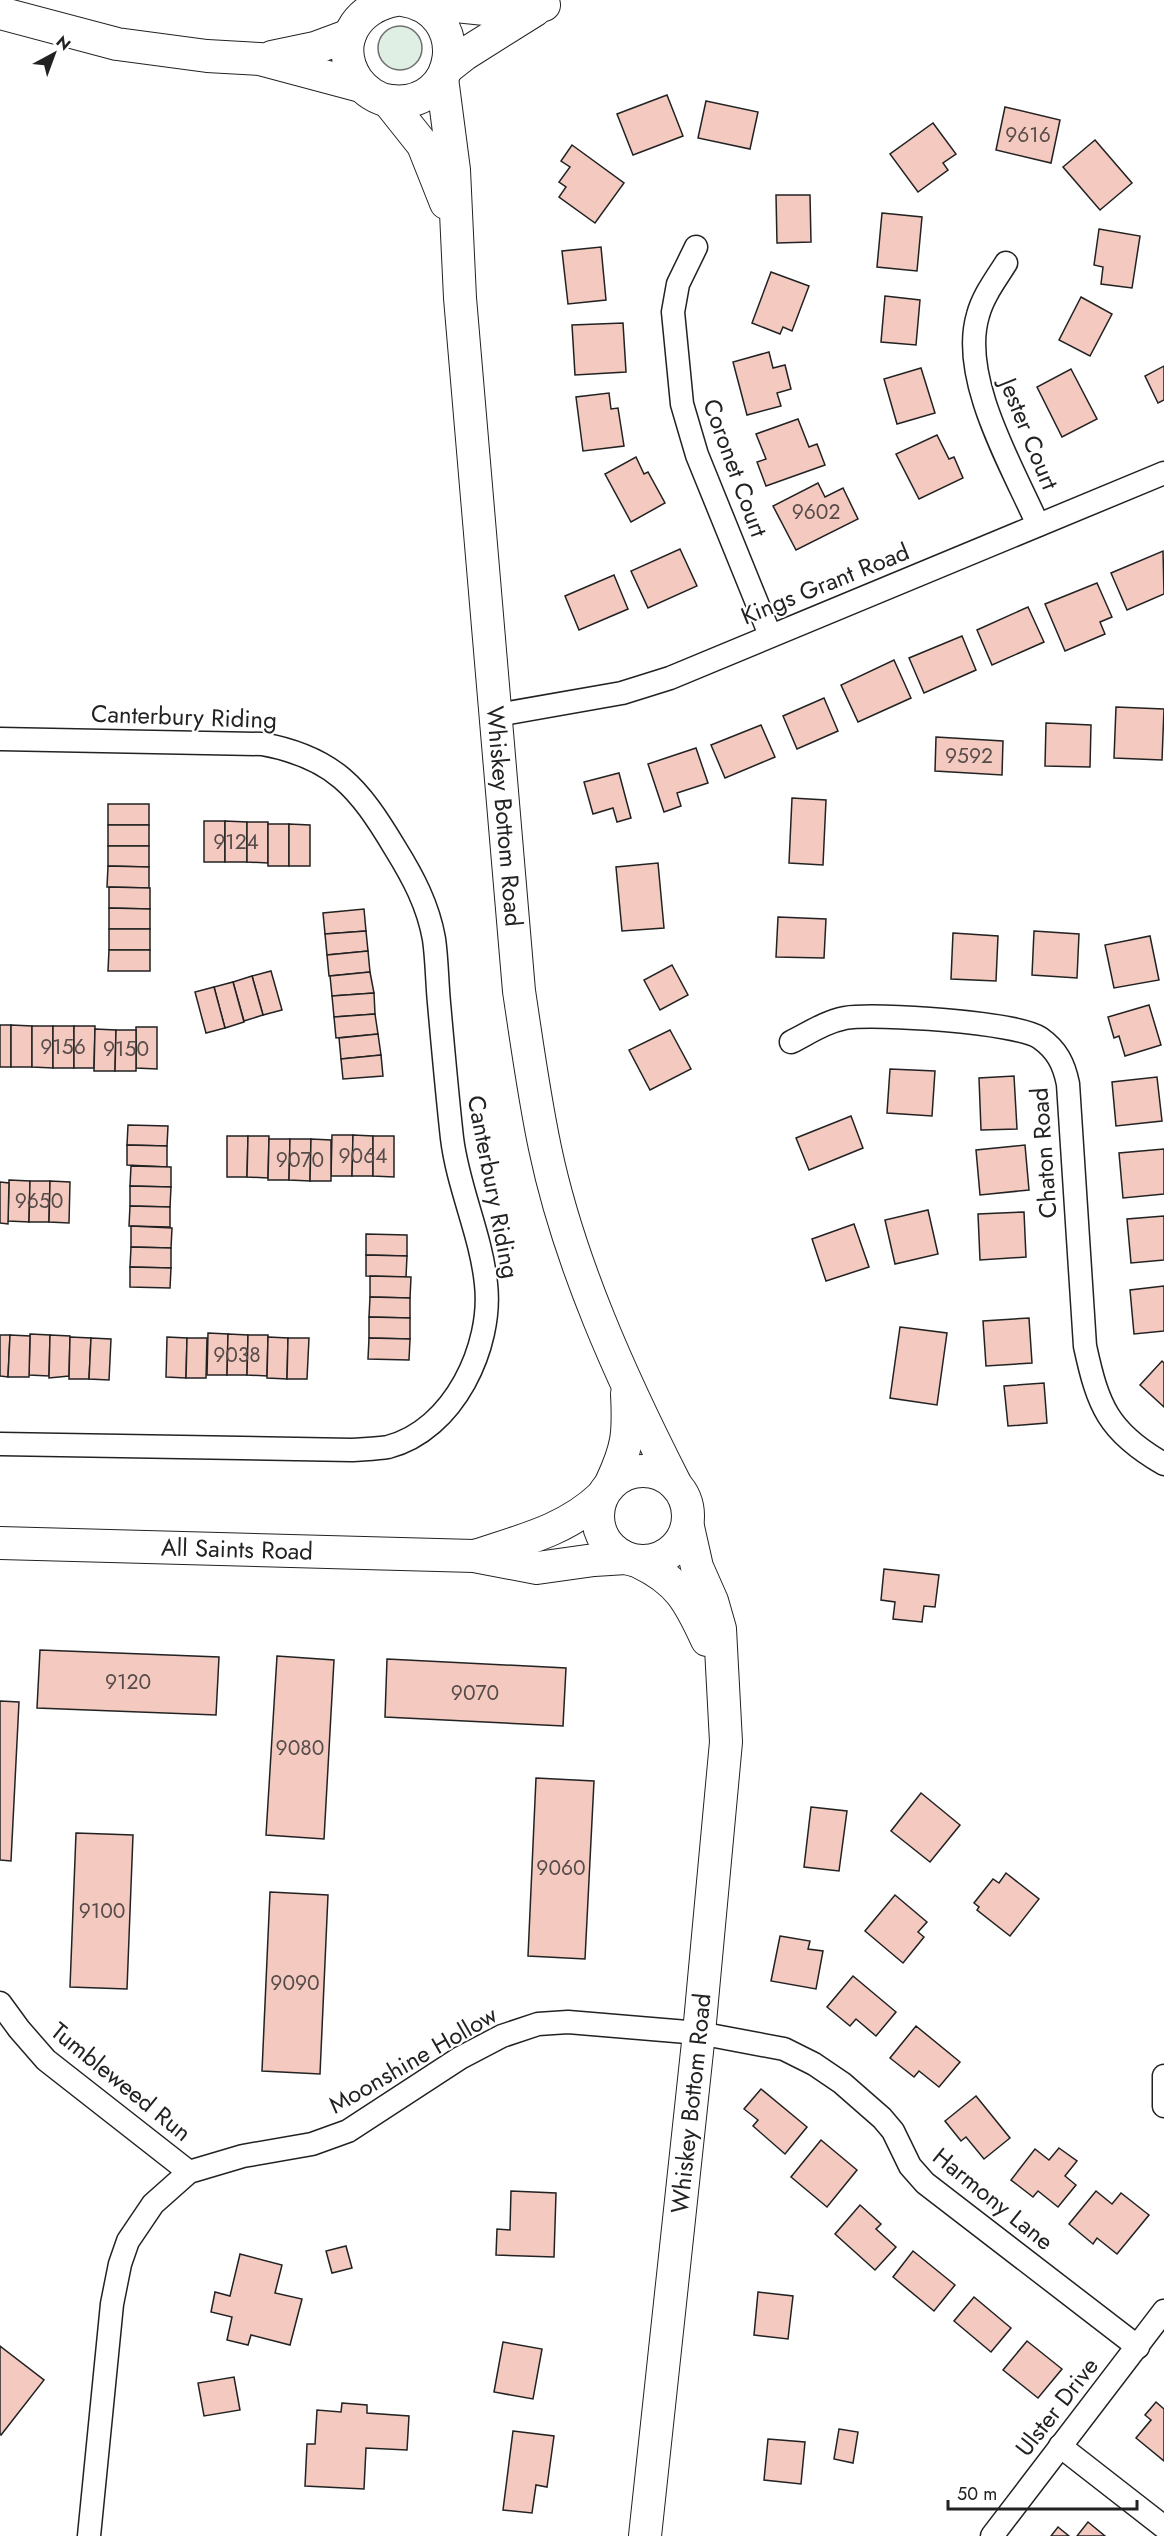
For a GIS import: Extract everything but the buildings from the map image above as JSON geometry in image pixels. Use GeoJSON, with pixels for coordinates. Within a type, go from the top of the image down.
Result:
{"type":"FeatureCollection","features":[{"type":"Feature","properties":{"kind":"street"},"geometry":{"type":"LineString","coordinates":[[260,59],[315,48],[353,20],[383,2],[404,0],[495,10],[550,3]]}},
{"type":"Feature","properties":{"kind":"street"},"geometry":{"type":"LineString","coordinates":[[404,0],[429,10],[440,21],[448,39],[449,60],[444,73]]}},
{"type":"Feature","properties":{"kind":"street"},"geometry":{"type":"LineString","coordinates":[[0,13],[117,44],[207,56],[260,59],[401,102],[421,97],[465,54],[550,3]]}},
{"type":"Feature","properties":{"kind":"street"},"geometry":{"type":"LineString","coordinates":[[353,20],[348,55],[352,71],[374,93]]}},
{"type":"Feature","properties":{"kind":"street","name":"Whiskey Bottom Road"},"geometry":{"type":"LineString","coordinates":[[444,73],[454,170],[456,233],[519,991],[545,1150],[580,1268],[627,1384],[675,1483]]}},
{"type":"Feature","properties":{"kind":"street","name":"Whiskey Bottom Road"},"geometry":{"type":"LineString","coordinates":[[374,93],[423,145],[456,233]]}},
{"type":"Feature","properties":{"kind":"street","name":"Coronet Court"},"geometry":{"type":"LineString","coordinates":[[696,247],[678,284],[672,312],[682,404],[696,455],[770,635]]}},
{"type":"Feature","properties":{"kind":"street","name":"Jester Court"},"geometry":{"type":"LineString","coordinates":[[1006,263],[990,287],[978,316],[974,341],[975,371],[985,405],[1038,525]]}},
{"type":"Feature","properties":{"kind":"street","name":"Kings Grant Road"},"geometry":{"type":"LineString","coordinates":[[497,715],[622,693],[670,678],[1164,473]]}},
{"type":"Feature","properties":{"kind":"street","name":"Canterbury Riding"},"geometry":{"type":"LineString","coordinates":[[0,738],[262,744],[291,749],[315,759],[345,780],[369,805],[411,875],[425,905],[434,940],[453,1149],[481,1254],[488,1311],[481,1342],[470,1371],[454,1398],[437,1417],[416,1434],[388,1447],[352,1450],[0,1444]]}},
{"type":"Feature","properties":{"kind":"street","name":"Chaton Road"},"geometry":{"type":"LineString","coordinates":[[791,1042],[826,1023],[848,1018],[883,1017],[1010,1028],[1039,1038],[1054,1052],[1064,1065],[1068,1084],[1085,1346],[1092,1378],[1099,1403],[1120,1430],[1142,1451],[1164,1464]]}},
{"type":"Feature","properties":{"kind":"street","name":"Whiskey Bottom Road"},"geometry":{"type":"LineString","coordinates":[[606,1490],[626,1450],[629,1436],[627,1384]]}},
{"type":"Feature","properties":{"kind":"street"},"geometry":{"type":"LineString","coordinates":[[643,1470],[662,1474],[675,1483],[685,1498],[689,1510],[688,1527],[681,1542],[670,1554],[654,1561],[632,1560],[611,1548],[601,1534],[597,1520],[606,1490],[626,1473],[643,1470]]}},
{"type":"Feature","properties":{"kind":"street","name":"All Saints Road"},"geometry":{"type":"LineString","coordinates":[[474,1556],[552,1531],[580,1515],[606,1490]]}},
{"type":"Feature","properties":{"kind":"street","name":"Whiskey Bottom Road"},"geometry":{"type":"LineString","coordinates":[[645,2536],[699,2033],[726,1742],[720,1629],[712,1601],[697,1567],[688,1527]]}},
{"type":"Feature","properties":{"kind":"street","name":"All Saints Road"},"geometry":{"type":"LineString","coordinates":[[0,1544],[474,1556],[537,1568],[594,1560],[632,1560]]}},
{"type":"Feature","properties":{"kind":"street","name":"Whiskey Bottom Road"},"geometry":{"type":"LineString","coordinates":[[632,1560],[672,1581],[683,1594],[721,1671]]}},
{"type":"Feature","properties":{"kind":"street","name":"Tumbleweed Run"},"geometry":{"type":"LineString","coordinates":[[0,2003],[46,2060],[189,2172]]}},
{"type":"Feature","properties":{"kind":"street","name":"Moonshine Hollow"},"geometry":{"type":"LineString","coordinates":[[89,2536],[112,2304],[120,2264],[128,2241],[153,2204],[189,2172],[243,2156],[312,2144],[348,2131],[460,2058],[502,2036],[537,2024],[568,2022],[699,2033]]}},
{"type":"Feature","properties":{"kind":"street","name":"Harmony Lane"},"geometry":{"type":"LineString","coordinates":[[699,2033],[784,2049],[814,2064],[842,2084],[893,2131],[910,2166],[925,2183],[1138,2347]]}},
{"type":"Feature","properties":{"kind":"street"},"geometry":{"type":"LineString","coordinates":[[1164,2076],[1164,2106]]}},
{"type":"Feature","properties":{"kind":"street","name":"Ulster Drive"},"geometry":{"type":"LineString","coordinates":[[992,2536],[1164,2311]]}},
{"type":"Feature","properties":{"kind":"street"},"geometry":{"type":"LineString","coordinates":[[1060,2446],[1164,2527]]}},
{"type":"Feature","properties":{"kind":"green space"},"geometry":{"type":"Polygon","coordinates":[[[400,26],[408,27],[416,32],[421,40],[421,56],[416,64],[408,69],[400,70],[392,69],[384,64],[379,56],[378,48],[379,40],[384,32],[392,27],[400,26]]]}}]}
